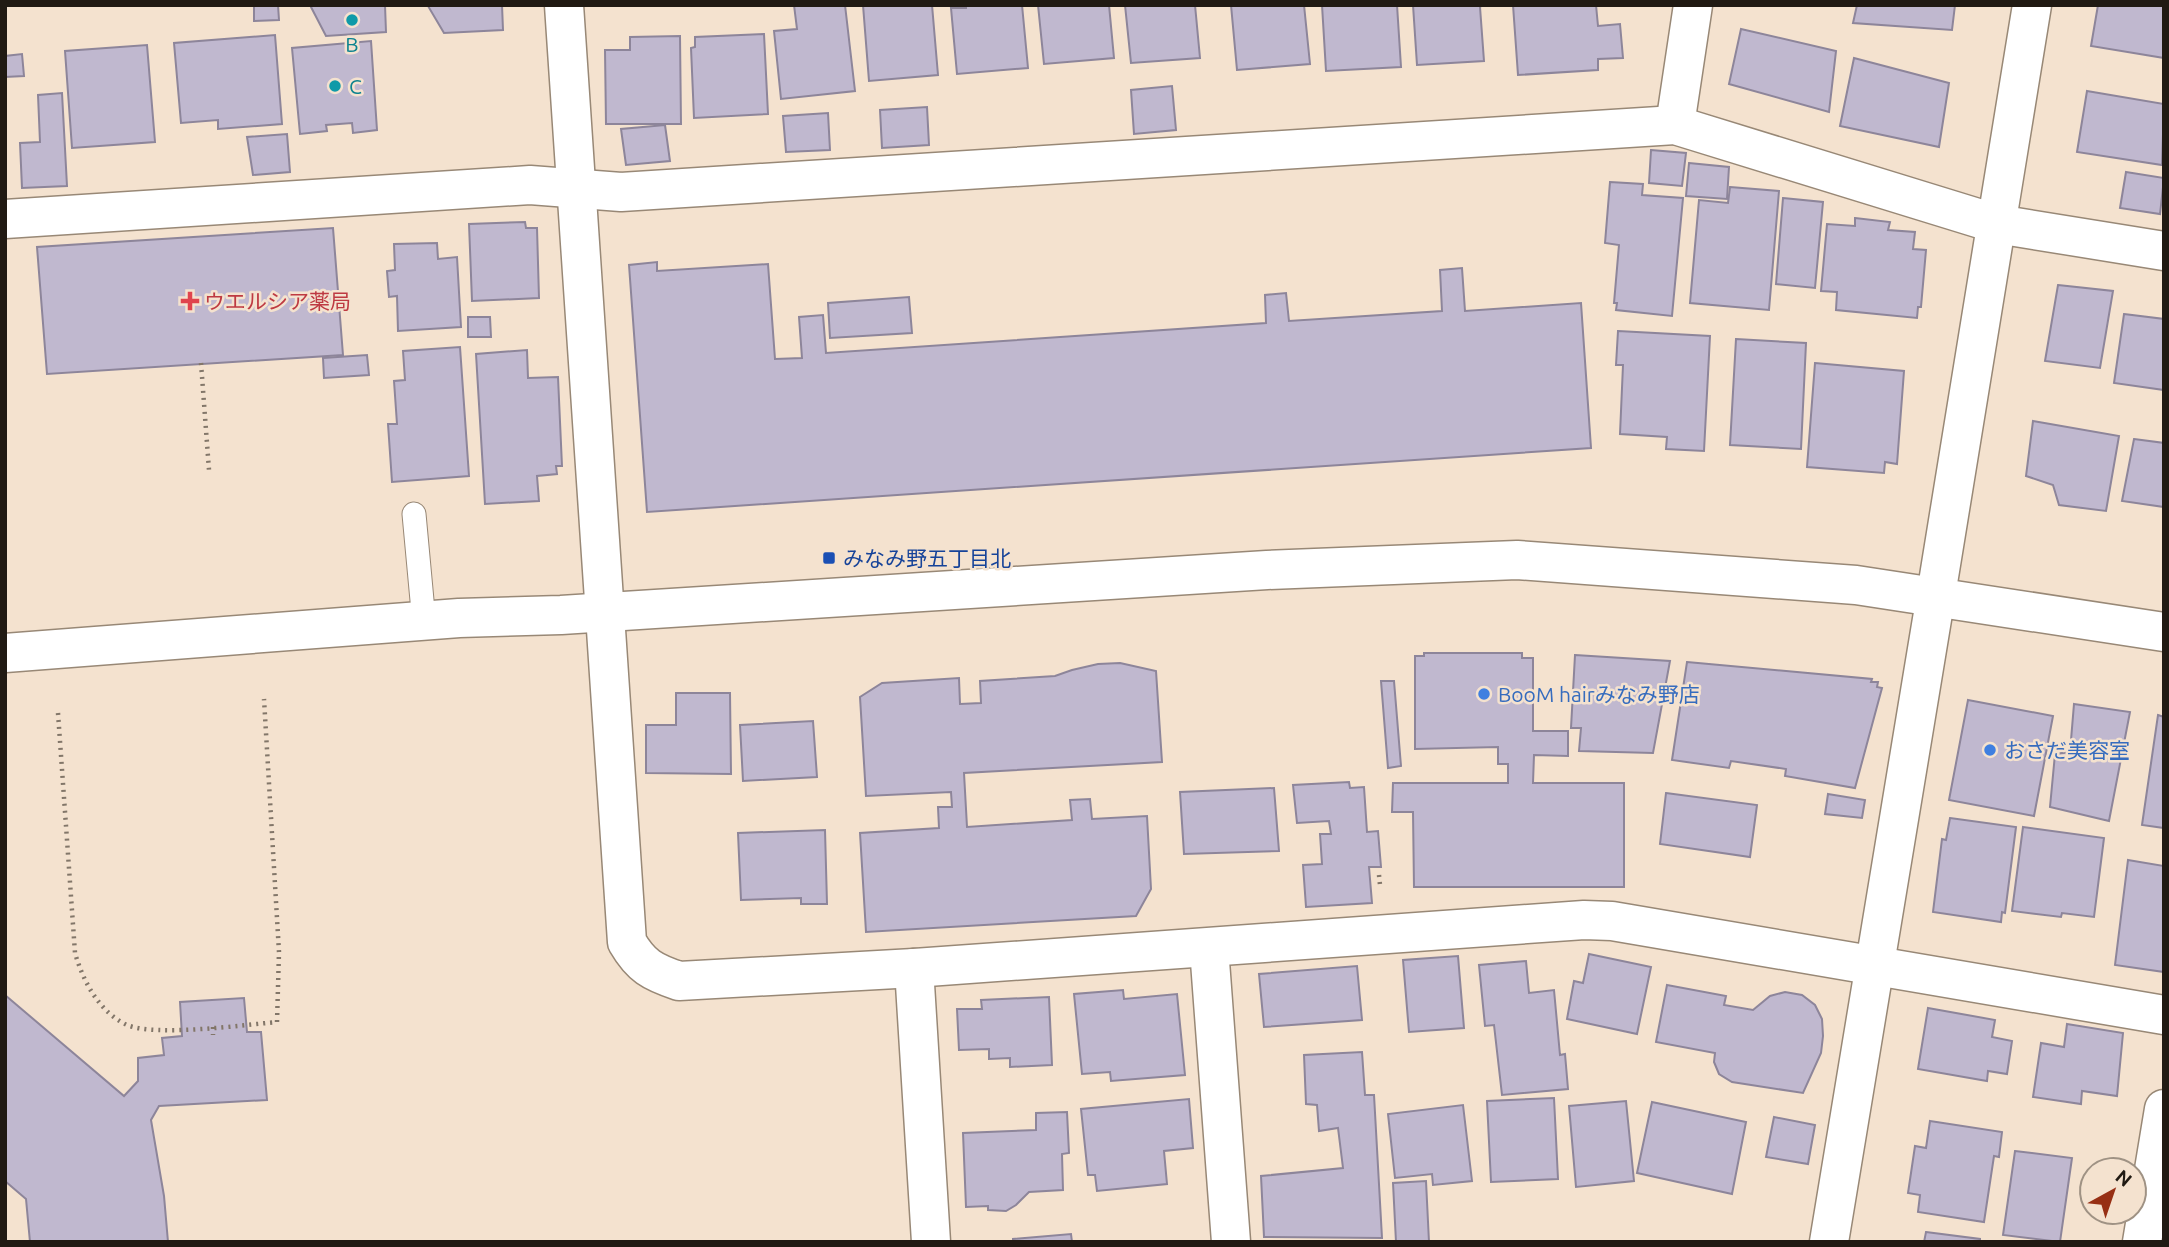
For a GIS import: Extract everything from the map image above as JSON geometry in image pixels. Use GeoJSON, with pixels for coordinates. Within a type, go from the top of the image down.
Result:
{"type":"FeatureCollection","features":[{"type":"Feature","properties":{"kind":"street"},"geometry":{"type":"LineString","coordinates":[[564,5],[626,942],[638,960],[656,974],[678,981],[914,968],[1584,920],[1612,922],[2164,1015]]}},
{"type":"Feature","properties":{"kind":"street"},"geometry":{"type":"LineString","coordinates":[[1675,125],[1693,5]]}},
{"type":"Feature","properties":{"kind":"street"},"geometry":{"type":"LineString","coordinates":[[1829,1242],[2032,5]]}},
{"type":"Feature","properties":{"kind":"street"},"geometry":{"type":"LineString","coordinates":[[5,219],[516,186],[621,192],[1675,125],[1997,223],[2164,251]]}},
{"type":"Feature","properties":{"kind":"street"},"geometry":{"type":"LineString","coordinates":[[5,653],[424,622],[1254,571],[1517,560],[1856,585],[2164,632]]}},
{"type":"Feature","properties":{"kind":"street"},"geometry":{"type":"LineString","coordinates":[[1209,948],[1230,1242]]}},
{"type":"Feature","properties":{"kind":"street"},"geometry":{"type":"LineString","coordinates":[[914,968],[931,1242]]}},
{"type":"Feature","properties":{"kind":"street"},"geometry":{"type":"LineString","coordinates":[[2142,1242],[2164,1109]]}},
{"type":"Feature","properties":{"kind":"lane"},"geometry":{"type":"LineString","coordinates":[[414,514],[424,622]]}},
{"type":"Feature","properties":{"kind":"path"},"geometry":{"type":"LineString","coordinates":[[201,363],[209,470]]}},
{"type":"Feature","properties":{"kind":"path"},"geometry":{"type":"LineString","coordinates":[[58,713],[75,953],[80,971],[99,1001],[127,1024],[160,1030],[212,1027],[277,1022],[279,952],[264,699]]}},
{"type":"Feature","properties":{"kind":"path"},"geometry":{"type":"LineString","coordinates":[[212,1027],[213,1035]]}},
{"type":"Feature","properties":{"kind":"building"},"geometry":{"type":"Polygon","coordinates":[[[254,5],[278,5],[279,20],[254,21],[254,5]]]}},
{"type":"Feature","properties":{"kind":"building","name":"B"},"geometry":{"type":"Polygon","coordinates":[[[385,5],[386,32],[326,36],[311,7],[385,5]]]}},
{"type":"Feature","properties":{"kind":"building"},"geometry":{"type":"Polygon","coordinates":[[[502,5],[503,30],[444,33],[428,6],[502,5]]]}},
{"type":"Feature","properties":{"kind":"building"},"geometry":{"type":"Polygon","coordinates":[[[794,5],[845,5],[855,91],[781,99],[774,31],[797,29],[794,5]]]}},
{"type":"Feature","properties":{"kind":"building"},"geometry":{"type":"Polygon","coordinates":[[[863,5],[932,5],[938,75],[869,81],[863,5]]]}},
{"type":"Feature","properties":{"kind":"building"},"geometry":{"type":"Polygon","coordinates":[[[966,5],[1022,5],[1028,68],[957,74],[951,8],[966,8],[966,5]]]}},
{"type":"Feature","properties":{"kind":"building"},"geometry":{"type":"Polygon","coordinates":[[[1038,5],[1109,5],[1114,58],[1044,64],[1038,5]]]}},
{"type":"Feature","properties":{"kind":"building"},"geometry":{"type":"Polygon","coordinates":[[[1125,5],[1195,5],[1200,58],[1131,63],[1125,5]]]}},
{"type":"Feature","properties":{"kind":"building"},"geometry":{"type":"Polygon","coordinates":[[[1231,5],[1304,5],[1310,64],[1237,70],[1231,5]]]}},
{"type":"Feature","properties":{"kind":"building"},"geometry":{"type":"Polygon","coordinates":[[[1322,5],[1397,5],[1401,67],[1326,71],[1322,5]]]}},
{"type":"Feature","properties":{"kind":"building"},"geometry":{"type":"Polygon","coordinates":[[[1413,5],[1483,5],[1480,7],[1484,61],[1417,65],[1413,5]]]}},
{"type":"Feature","properties":{"kind":"building"},"geometry":{"type":"Polygon","coordinates":[[[1513,5],[1596,5],[1598,26],[1620,24],[1623,58],[1598,59],[1598,70],[1518,75],[1513,5]]]}},
{"type":"Feature","properties":{"kind":"building"},"geometry":{"type":"Polygon","coordinates":[[[1857,5],[1955,5],[1952,30],[1853,23],[1857,5]]]}},
{"type":"Feature","properties":{"kind":"building"},"geometry":{"type":"Polygon","coordinates":[[[2098,5],[2164,5],[2164,58],[2091,46],[2098,5]]]}},
{"type":"Feature","properties":{"kind":"building"},"geometry":{"type":"Polygon","coordinates":[[[1741,29],[1836,51],[1829,112],[1729,84],[1741,29]]]}},
{"type":"Feature","properties":{"kind":"building"},"geometry":{"type":"Polygon","coordinates":[[[764,34],[768,114],[694,118],[691,48],[695,47],[695,37],[764,34]]]}},
{"type":"Feature","properties":{"kind":"building"},"geometry":{"type":"Polygon","coordinates":[[[275,35],[282,124],[218,129],[218,120],[181,123],[174,43],[275,35]]]}},
{"type":"Feature","properties":{"kind":"building"},"geometry":{"type":"Polygon","coordinates":[[[680,36],[681,124],[606,124],[605,50],[630,50],[630,37],[680,36]]]}},
{"type":"Feature","properties":{"kind":"building","name":"C"},"geometry":{"type":"Polygon","coordinates":[[[371,41],[377,130],[353,133],[352,123],[326,125],[327,131],[300,134],[292,48],[371,41]]]}},
{"type":"Feature","properties":{"kind":"building"},"geometry":{"type":"Polygon","coordinates":[[[147,45],[155,142],[72,148],[65,51],[147,45]]]}},
{"type":"Feature","properties":{"kind":"building"},"geometry":{"type":"Polygon","coordinates":[[[22,54],[24,76],[5,77],[5,56],[22,54]]]}},
{"type":"Feature","properties":{"kind":"building"},"geometry":{"type":"Polygon","coordinates":[[[1854,58],[1949,83],[1939,147],[1840,126],[1854,58]]]}},
{"type":"Feature","properties":{"kind":"building"},"geometry":{"type":"Polygon","coordinates":[[[1172,86],[1176,130],[1134,134],[1131,90],[1172,86]]]}},
{"type":"Feature","properties":{"kind":"building"},"geometry":{"type":"Polygon","coordinates":[[[2087,91],[2164,104],[2162,165],[2077,152],[2087,91]]]}},
{"type":"Feature","properties":{"kind":"building"},"geometry":{"type":"Polygon","coordinates":[[[62,93],[67,186],[22,188],[20,143],[40,142],[38,95],[62,93]]]}},
{"type":"Feature","properties":{"kind":"building"},"geometry":{"type":"Polygon","coordinates":[[[927,107],[929,145],[882,148],[880,110],[927,107]]]}},
{"type":"Feature","properties":{"kind":"building"},"geometry":{"type":"Polygon","coordinates":[[[828,113],[830,150],[786,152],[783,116],[828,113]]]}},
{"type":"Feature","properties":{"kind":"building"},"geometry":{"type":"Polygon","coordinates":[[[665,125],[670,161],[626,165],[621,129],[665,125]]]}},
{"type":"Feature","properties":{"kind":"building"},"geometry":{"type":"Polygon","coordinates":[[[287,134],[290,172],[253,175],[247,137],[287,134]]]}},
{"type":"Feature","properties":{"kind":"building"},"geometry":{"type":"Polygon","coordinates":[[[1651,150],[1686,153],[1682,186],[1649,183],[1651,150]]]}},
{"type":"Feature","properties":{"kind":"building"},"geometry":{"type":"Polygon","coordinates":[[[1689,163],[1729,167],[1727,199],[1686,196],[1689,163]]]}},
{"type":"Feature","properties":{"kind":"building"},"geometry":{"type":"Polygon","coordinates":[[[2126,172],[2164,178],[2160,214],[2120,208],[2126,172]]]}},
{"type":"Feature","properties":{"kind":"building"},"geometry":{"type":"Polygon","coordinates":[[[1610,182],[1643,184],[1642,195],[1683,198],[1672,316],[1616,310],[1617,303],[1614,303],[1619,245],[1605,243],[1610,182]]]}},
{"type":"Feature","properties":{"kind":"building"},"geometry":{"type":"Polygon","coordinates":[[[1730,187],[1779,191],[1769,310],[1690,303],[1699,200],[1728,203],[1730,187]]]}},
{"type":"Feature","properties":{"kind":"building"},"geometry":{"type":"Polygon","coordinates":[[[1783,198],[1823,202],[1815,288],[1776,284],[1783,198]]]}},
{"type":"Feature","properties":{"kind":"building"},"geometry":{"type":"Polygon","coordinates":[[[1855,218],[1890,222],[1888,230],[1915,232],[1913,249],[1926,250],[1921,307],[1918,307],[1917,318],[1836,310],[1837,292],[1821,291],[1827,224],[1855,226],[1855,218]]]}},
{"type":"Feature","properties":{"kind":"building"},"geometry":{"type":"Polygon","coordinates":[[[525,222],[526,228],[537,228],[539,298],[472,301],[469,224],[525,222]]]}},
{"type":"Feature","properties":{"kind":"building","name":"ウエルシア薬局"},"geometry":{"type":"Polygon","coordinates":[[[333,228],[343,355],[47,374],[37,247],[333,228]]]}},
{"type":"Feature","properties":{"kind":"building"},"geometry":{"type":"Polygon","coordinates":[[[437,243],[438,259],[457,257],[461,327],[398,331],[397,296],[389,297],[387,271],[395,270],[394,244],[437,243]]]}},
{"type":"Feature","properties":{"kind":"building"},"geometry":{"type":"Polygon","coordinates":[[[657,262],[657,271],[768,264],[775,359],[802,358],[799,317],[823,315],[826,353],[1266,323],[1265,295],[1286,293],[1289,321],[1442,311],[1440,270],[1462,268],[1465,311],[1581,303],[1591,448],[647,512],[629,265],[657,262]]]}},
{"type":"Feature","properties":{"kind":"building"},"geometry":{"type":"Polygon","coordinates":[[[2058,285],[2113,291],[2100,368],[2045,361],[2058,285]]]}},
{"type":"Feature","properties":{"kind":"building"},"geometry":{"type":"Polygon","coordinates":[[[909,297],[912,333],[830,338],[828,303],[909,297]]]}},
{"type":"Feature","properties":{"kind":"building"},"geometry":{"type":"Polygon","coordinates":[[[2124,314],[2164,319],[2164,390],[2114,383],[2124,314]]]}},
{"type":"Feature","properties":{"kind":"building"},"geometry":{"type":"Polygon","coordinates":[[[468,317],[490,317],[491,337],[468,337],[468,317]]]}},
{"type":"Feature","properties":{"kind":"building"},"geometry":{"type":"Polygon","coordinates":[[[1618,331],[1710,336],[1704,451],[1666,449],[1667,437],[1620,434],[1623,365],[1616,365],[1618,331]]]}},
{"type":"Feature","properties":{"kind":"building"},"geometry":{"type":"Polygon","coordinates":[[[1736,339],[1806,343],[1801,449],[1730,445],[1736,339]]]}},
{"type":"Feature","properties":{"kind":"building"},"geometry":{"type":"Polygon","coordinates":[[[460,347],[469,476],[392,482],[388,424],[397,424],[394,381],[405,380],[403,351],[460,347]]]}},
{"type":"Feature","properties":{"kind":"building"},"geometry":{"type":"Polygon","coordinates":[[[527,350],[528,378],[558,377],[562,466],[556,466],[557,474],[537,476],[539,501],[485,504],[476,354],[527,350]]]}},
{"type":"Feature","properties":{"kind":"building"},"geometry":{"type":"Polygon","coordinates":[[[367,355],[369,375],[324,378],[323,358],[367,355]]]}},
{"type":"Feature","properties":{"kind":"building"},"geometry":{"type":"Polygon","coordinates":[[[1815,363],[1904,371],[1897,464],[1885,462],[1884,473],[1807,467],[1815,363]]]}},
{"type":"Feature","properties":{"kind":"building"},"geometry":{"type":"Polygon","coordinates":[[[2033,421],[2119,436],[2106,511],[2059,505],[2053,485],[2026,476],[2033,421]]]}},
{"type":"Feature","properties":{"kind":"building"},"geometry":{"type":"Polygon","coordinates":[[[2134,439],[2164,443],[2164,507],[2122,501],[2134,439]]]}},
{"type":"Feature","properties":{"kind":"building"},"geometry":{"type":"Polygon","coordinates":[[[1424,653],[1522,653],[1522,658],[1533,658],[1533,731],[1568,731],[1568,756],[1534,755],[1533,783],[1624,783],[1624,887],[1414,887],[1413,812],[1392,812],[1393,783],[1508,783],[1508,764],[1498,764],[1498,747],[1415,749],[1415,656],[1424,656],[1424,653]]]}},
{"type":"Feature","properties":{"kind":"building"},"geometry":{"type":"Polygon","coordinates":[[[1575,655],[1670,661],[1653,753],[1579,751],[1581,728],[1571,728],[1575,655]]]}},
{"type":"Feature","properties":{"kind":"building"},"geometry":{"type":"Polygon","coordinates":[[[1687,662],[1872,679],[1871,682],[1878,682],[1877,687],[1882,688],[1855,788],[1785,776],[1786,769],[1731,761],[1729,768],[1672,760],[1687,662]]]}},
{"type":"Feature","properties":{"kind":"building"},"geometry":{"type":"Polygon","coordinates":[[[1120,663],[1156,671],[1162,762],[964,773],[967,827],[1072,820],[1070,800],[1090,799],[1092,819],[1147,816],[1151,889],[1136,916],[866,932],[860,833],[939,828],[938,807],[952,807],[951,792],[866,796],[860,697],[882,683],[959,678],[960,704],[981,703],[980,681],[1055,676],[1098,664],[1120,663]]]}},
{"type":"Feature","properties":{"kind":"building"},"geometry":{"type":"Polygon","coordinates":[[[1381,681],[1394,681],[1401,766],[1388,768],[1381,681]]]}},
{"type":"Feature","properties":{"kind":"building"},"geometry":{"type":"Polygon","coordinates":[[[676,693],[730,693],[731,774],[646,773],[646,725],[676,725],[676,693]]]}},
{"type":"Feature","properties":{"kind":"building"},"geometry":{"type":"Polygon","coordinates":[[[1968,700],[2053,716],[2034,816],[1949,800],[1968,700]]]}},
{"type":"Feature","properties":{"kind":"building"},"geometry":{"type":"Polygon","coordinates":[[[2074,704],[2130,712],[2109,821],[2050,807],[2055,754],[2070,752],[2074,704]]]}},
{"type":"Feature","properties":{"kind":"building"},"geometry":{"type":"Polygon","coordinates":[[[2158,715],[2164,717],[2164,828],[2142,825],[2158,715]]]}},
{"type":"Feature","properties":{"kind":"building"},"geometry":{"type":"Polygon","coordinates":[[[813,721],[817,777],[743,781],[740,725],[813,721]]]}},
{"type":"Feature","properties":{"kind":"building"},"geometry":{"type":"Polygon","coordinates":[[[1349,782],[1350,788],[1364,787],[1367,832],[1378,831],[1381,867],[1369,867],[1372,903],[1306,907],[1303,865],[1322,864],[1320,834],[1331,834],[1329,821],[1297,823],[1293,785],[1349,782]]]}},
{"type":"Feature","properties":{"kind":"building"},"geometry":{"type":"Polygon","coordinates":[[[1274,788],[1279,851],[1184,854],[1180,792],[1274,788]]]}},
{"type":"Feature","properties":{"kind":"building"},"geometry":{"type":"Polygon","coordinates":[[[1666,793],[1757,805],[1750,857],[1660,844],[1666,793]]]}},
{"type":"Feature","properties":{"kind":"building"},"geometry":{"type":"Polygon","coordinates":[[[1828,794],[1865,800],[1862,818],[1825,814],[1828,794]]]}},
{"type":"Feature","properties":{"kind":"building"},"geometry":{"type":"Polygon","coordinates":[[[1950,818],[2016,827],[2005,913],[2002,912],[2001,922],[1933,912],[1942,839],[1946,840],[1950,818]]]}},
{"type":"Feature","properties":{"kind":"building"},"geometry":{"type":"Polygon","coordinates":[[[2023,827],[2104,838],[2094,917],[2062,913],[2061,917],[2012,911],[2023,827]]]}},
{"type":"Feature","properties":{"kind":"building"},"geometry":{"type":"Polygon","coordinates":[[[825,830],[827,904],[801,904],[801,898],[741,900],[738,833],[825,830]]]}},
{"type":"Feature","properties":{"kind":"building"},"geometry":{"type":"Polygon","coordinates":[[[2128,860],[2164,866],[2164,972],[2115,965],[2128,860]]]}},
{"type":"Feature","properties":{"kind":"building"},"geometry":{"type":"Polygon","coordinates":[[[1589,954],[1651,967],[1637,1034],[1567,1019],[1574,981],[1583,983],[1589,954]]]}},
{"type":"Feature","properties":{"kind":"building"},"geometry":{"type":"Polygon","coordinates":[[[1458,956],[1464,1028],[1409,1032],[1403,960],[1458,956]]]}},
{"type":"Feature","properties":{"kind":"building"},"geometry":{"type":"Polygon","coordinates":[[[1526,961],[1529,993],[1554,990],[1560,1055],[1565,1054],[1568,1089],[1502,1095],[1494,1025],[1485,1026],[1479,965],[1526,961]]]}},
{"type":"Feature","properties":{"kind":"building"},"geometry":{"type":"Polygon","coordinates":[[[1357,966],[1362,1020],[1264,1027],[1259,974],[1357,966]]]}},
{"type":"Feature","properties":{"kind":"building"},"geometry":{"type":"Polygon","coordinates":[[[1667,985],[1726,996],[1724,1005],[1753,1010],[1770,996],[1785,992],[1802,995],[1815,1005],[1822,1019],[1821,1053],[1803,1093],[1732,1082],[1719,1074],[1714,1062],[1715,1053],[1656,1042],[1667,985]]]}},
{"type":"Feature","properties":{"kind":"building"},"geometry":{"type":"Polygon","coordinates":[[[1123,990],[1124,999],[1177,994],[1185,1075],[1111,1081],[1110,1072],[1082,1074],[1074,994],[1123,990]]]}},
{"type":"Feature","properties":{"kind":"building"},"geometry":{"type":"Polygon","coordinates":[[[5,995],[124,1096],[138,1081],[138,1058],[164,1055],[162,1038],[182,1036],[180,1002],[244,998],[247,1032],[261,1032],[267,1100],[159,1106],[151,1120],[164,1196],[168,1242],[30,1242],[26,1199],[5,1181],[5,995]]]}},
{"type":"Feature","properties":{"kind":"building"},"geometry":{"type":"Polygon","coordinates":[[[1049,997],[1052,1065],[1010,1067],[1010,1058],[989,1059],[989,1049],[959,1050],[957,1009],[982,1009],[981,1000],[1049,997]]]}},
{"type":"Feature","properties":{"kind":"building"},"geometry":{"type":"Polygon","coordinates":[[[1928,1008],[1995,1020],[1992,1037],[2012,1041],[2007,1074],[1988,1071],[1987,1081],[1918,1069],[1928,1008]]]}},
{"type":"Feature","properties":{"kind":"building"},"geometry":{"type":"Polygon","coordinates":[[[2067,1024],[2123,1033],[2117,1096],[2082,1091],[2081,1104],[2033,1097],[2041,1043],[2064,1047],[2067,1024]]]}},
{"type":"Feature","properties":{"kind":"building"},"geometry":{"type":"Polygon","coordinates":[[[1362,1052],[1365,1095],[1374,1095],[1382,1238],[1264,1237],[1261,1176],[1343,1168],[1338,1128],[1319,1131],[1317,1105],[1306,1104],[1304,1055],[1362,1052]]]}},
{"type":"Feature","properties":{"kind":"building"},"geometry":{"type":"Polygon","coordinates":[[[1554,1098],[1558,1179],[1491,1182],[1487,1101],[1554,1098]]]}},
{"type":"Feature","properties":{"kind":"building"},"geometry":{"type":"Polygon","coordinates":[[[1189,1099],[1193,1148],[1164,1151],[1167,1184],[1097,1191],[1095,1175],[1088,1175],[1081,1109],[1189,1099]]]}},
{"type":"Feature","properties":{"kind":"building"},"geometry":{"type":"Polygon","coordinates":[[[1626,1101],[1634,1181],[1576,1187],[1569,1106],[1626,1101]]]}},
{"type":"Feature","properties":{"kind":"building"},"geometry":{"type":"Polygon","coordinates":[[[1652,1102],[1746,1122],[1732,1194],[1637,1173],[1652,1102]]]}},
{"type":"Feature","properties":{"kind":"building"},"geometry":{"type":"Polygon","coordinates":[[[1463,1105],[1472,1181],[1433,1185],[1432,1174],[1395,1178],[1388,1114],[1463,1105]]]}},
{"type":"Feature","properties":{"kind":"building"},"geometry":{"type":"Polygon","coordinates":[[[1067,1112],[1069,1153],[1062,1154],[1063,1190],[1029,1192],[1006,1211],[988,1210],[988,1206],[966,1207],[963,1133],[1036,1130],[1036,1113],[1067,1112]]]}},
{"type":"Feature","properties":{"kind":"building"},"geometry":{"type":"Polygon","coordinates":[[[1774,1117],[1815,1125],[1808,1164],[1766,1157],[1774,1117]]]}},
{"type":"Feature","properties":{"kind":"building"},"geometry":{"type":"Polygon","coordinates":[[[1930,1121],[2002,1132],[1999,1157],[1994,1156],[1984,1222],[1918,1212],[1920,1195],[1908,1193],[1915,1146],[1926,1148],[1930,1121]]]}},
{"type":"Feature","properties":{"kind":"building"},"geometry":{"type":"Polygon","coordinates":[[[2015,1151],[2072,1158],[2060,1242],[2003,1235],[2015,1151]]]}},
{"type":"Feature","properties":{"kind":"building"},"geometry":{"type":"Polygon","coordinates":[[[1426,1181],[1429,1242],[1396,1242],[1393,1183],[1426,1181]]]}},
{"type":"Feature","properties":{"kind":"building"},"geometry":{"type":"Polygon","coordinates":[[[1926,1232],[1980,1239],[1980,1242],[1924,1242],[1926,1232]]]}},
{"type":"Feature","properties":{"kind":"building"},"geometry":{"type":"Polygon","coordinates":[[[1071,1234],[1072,1242],[1013,1242],[1013,1239],[1071,1234]]]}},
{"type":"Feature","properties":{"kind":"place","name":"B"},"geometry":{"type":"Point","coordinates":[352,20]}},
{"type":"Feature","properties":{"kind":"place","name":"C"},"geometry":{"type":"Point","coordinates":[335,86]}},
{"type":"Feature","properties":{"kind":"place","name":"ウエルシア薬局"},"geometry":{"type":"Point","coordinates":[190,301]}},
{"type":"Feature","properties":{"kind":"place","name":"みなみ野五丁目北"},"geometry":{"type":"Point","coordinates":[829,558]}},
{"type":"Feature","properties":{"kind":"place","name":"BooM hairみなみ野店"},"geometry":{"type":"Point","coordinates":[1484,694]}},
{"type":"Feature","properties":{"kind":"place","name":"おさだ美容室"},"geometry":{"type":"Point","coordinates":[1990,750]}}]}
